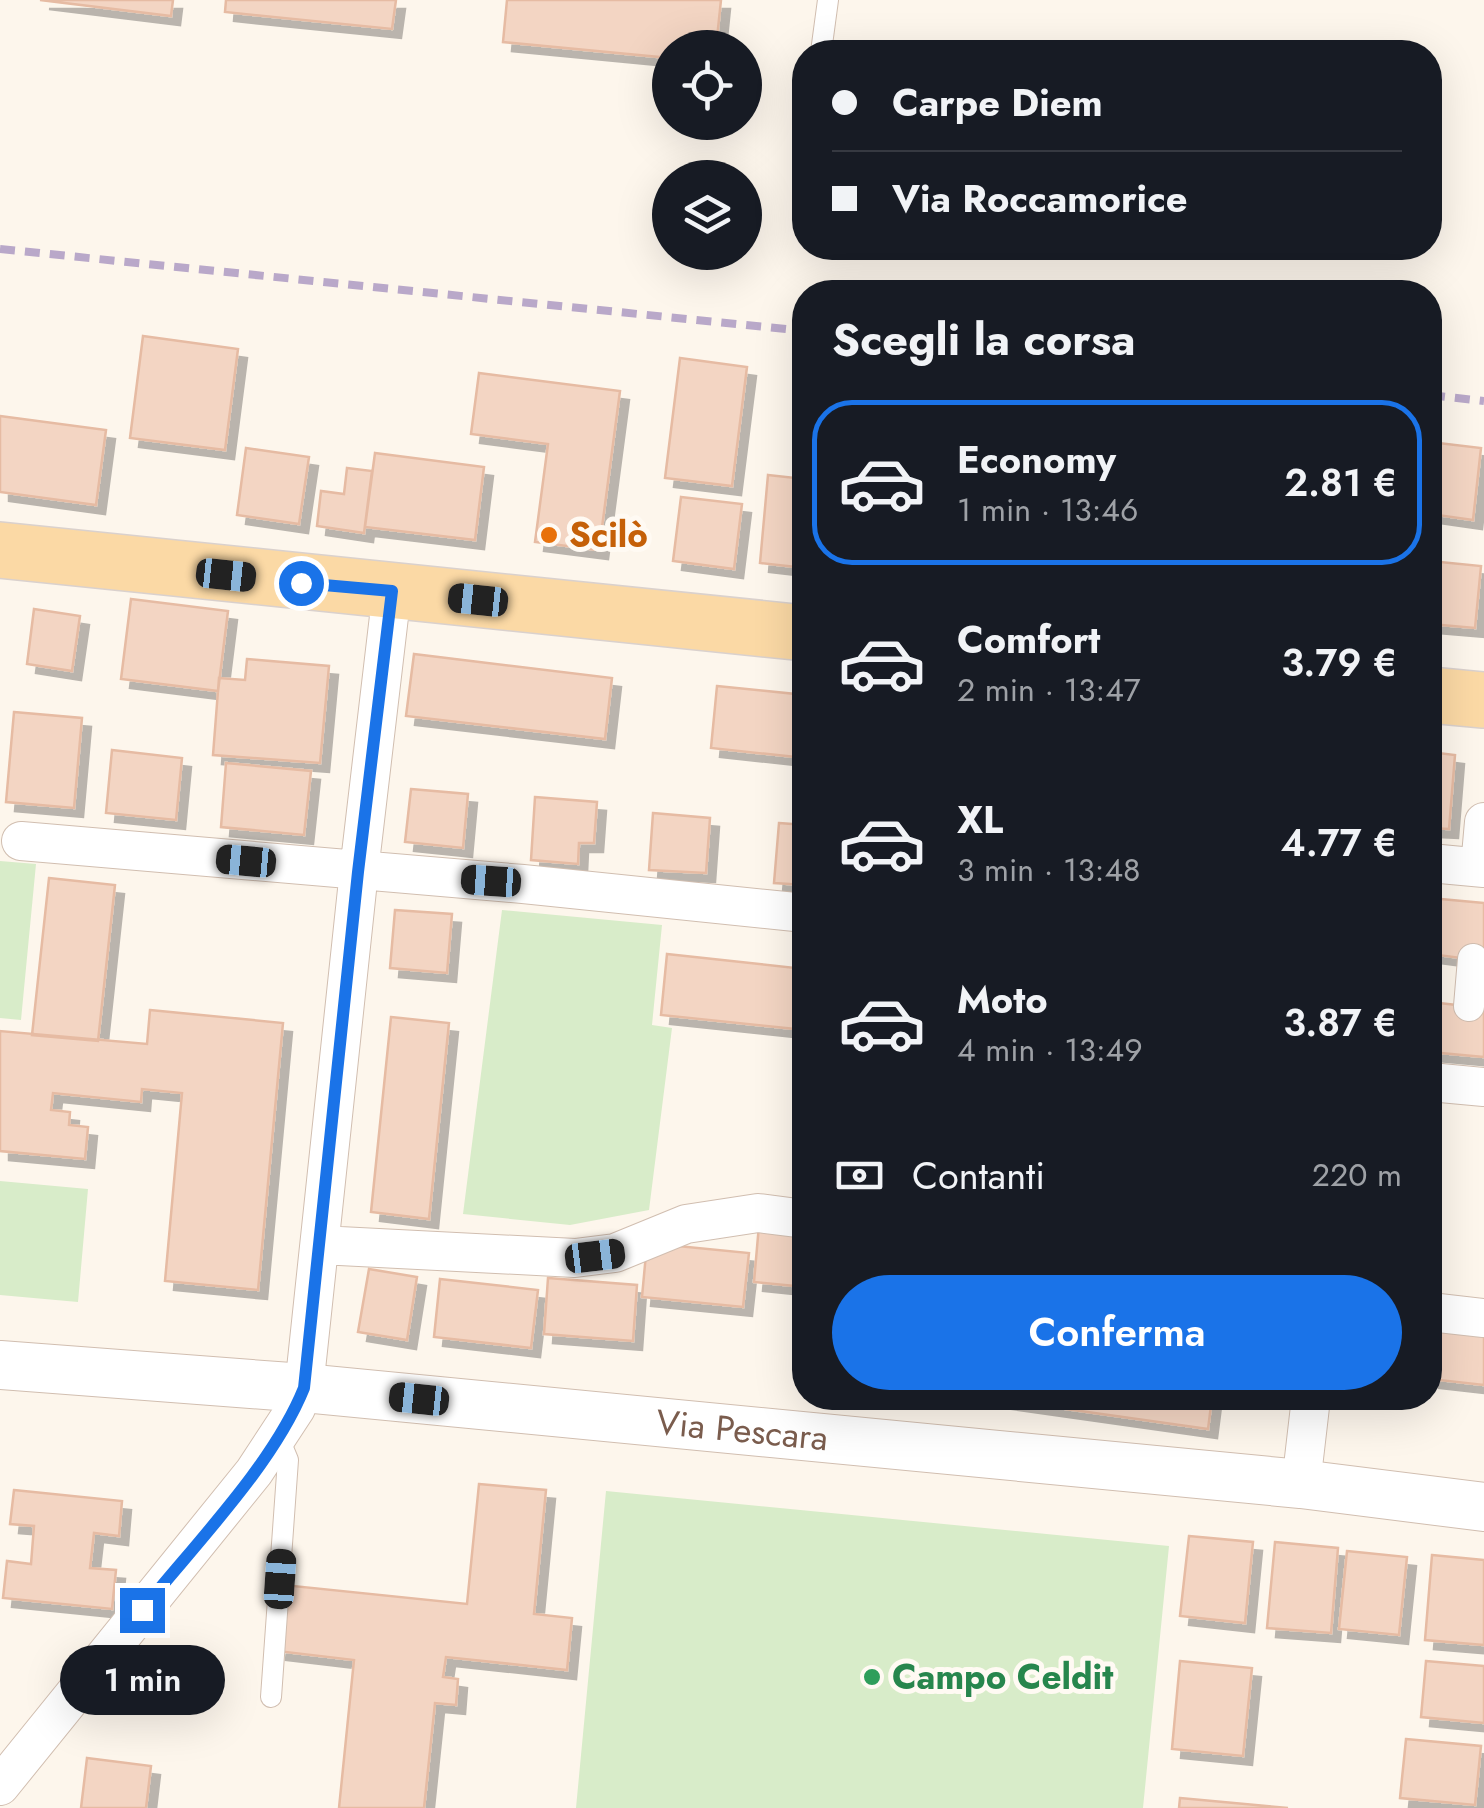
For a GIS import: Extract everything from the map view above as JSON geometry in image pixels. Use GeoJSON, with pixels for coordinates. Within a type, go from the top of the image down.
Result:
{"type":"FeatureCollection","features":[{"type":"Feature","properties":{"kind":"main road"},"geometry":{"type":"LineString","coordinates":[[0,550],[792,632]]}},
{"type":"Feature","properties":{"kind":"main road"},"geometry":{"type":"LineString","coordinates":[[1442,696],[1484,700]]}},
{"type":"Feature","properties":{"kind":"street"},"geometry":{"type":"LineString","coordinates":[[0,1786],[254,1472],[296,1408],[304,1388],[392,591]]}},
{"type":"Feature","properties":{"kind":"street"},"geometry":{"type":"LineString","coordinates":[[1442,864],[1482,868],[1484,822]]}},
{"type":"Feature","properties":{"kind":"street"},"geometry":{"type":"LineString","coordinates":[[20,841],[524,884],[792,912]]}},
{"type":"Feature","properties":{"kind":"street"},"geometry":{"type":"LineString","coordinates":[[1469,1006],[1473,959]]}},
{"type":"Feature","properties":{"kind":"street"},"geometry":{"type":"LineString","coordinates":[[1442,1083],[1484,1088]]}},
{"type":"Feature","properties":{"kind":"street"},"geometry":{"type":"LineString","coordinates":[[320,1244],[575,1258],[615,1253],[686,1224],[758,1213],[792,1217]]}},
{"type":"Feature","properties":{"kind":"street"},"geometry":{"type":"LineString","coordinates":[[1442,1313],[1484,1318]]}},
{"type":"Feature","properties":{"kind":"street","name":"Via Pescara"},"geometry":{"type":"LineString","coordinates":[[0,1365],[304,1388],[1301,1484],[1484,1507]]}},
{"type":"Feature","properties":{"kind":"street"},"geometry":{"type":"LineString","coordinates":[[1301,1484],[1310,1410]]}},
{"type":"Feature","properties":{"kind":"lane"},"geometry":{"type":"LineString","coordinates":[[823,40],[828,0]]}},
{"type":"Feature","properties":{"kind":"lane"},"geometry":{"type":"LineString","coordinates":[[271,1697],[288,1460],[278,1436]]}},
{"type":"Feature","properties":{"kind":"green space"},"geometry":{"type":"Polygon","coordinates":[[[0,861],[36,864],[21,1020],[0,1018],[0,861]]]}},
{"type":"Feature","properties":{"kind":"green space"},"geometry":{"type":"Polygon","coordinates":[[[502,910],[662,925],[652,1025],[672,1028],[649,1210],[570,1225],[463,1214],[502,910]]]}},
{"type":"Feature","properties":{"kind":"green space"},"geometry":{"type":"Polygon","coordinates":[[[0,1181],[88,1189],[78,1302],[0,1295],[0,1181]]]}},
{"type":"Feature","properties":{"kind":"green space","name":"Campo Celdit"},"geometry":{"type":"Polygon","coordinates":[[[606,1491],[1169,1546],[1143,1808],[576,1808],[606,1491]]]}},
{"type":"Feature","properties":{"kind":"building"},"geometry":{"type":"Polygon","coordinates":[[[40,0],[173,0],[171,16],[40,0]]]}},
{"type":"Feature","properties":{"kind":"building"},"geometry":{"type":"Polygon","coordinates":[[[226,0],[396,0],[392,29],[225,12],[226,0]]]}},
{"type":"Feature","properties":{"kind":"building"},"geometry":{"type":"Polygon","coordinates":[[[507,0],[721,0],[718,30],[652,30],[652,56],[503,42],[507,0]]]}},
{"type":"Feature","properties":{"kind":"building"},"geometry":{"type":"Polygon","coordinates":[[[143,336],[238,349],[225,450],[130,438],[143,336]]]}},
{"type":"Feature","properties":{"kind":"building"},"geometry":{"type":"Polygon","coordinates":[[[680,358],[747,367],[732,486],[665,478],[680,358]]]}},
{"type":"Feature","properties":{"kind":"building"},"geometry":{"type":"Polygon","coordinates":[[[479,373],[620,391],[599,550],[535,542],[548,444],[471,434],[479,373]]]}},
{"type":"Feature","properties":{"kind":"building"},"geometry":{"type":"Polygon","coordinates":[[[0,416],[106,430],[96,505],[0,492],[0,416]]]}},
{"type":"Feature","properties":{"kind":"building"},"geometry":{"type":"Polygon","coordinates":[[[1442,443],[1481,448],[1473,520],[1442,516],[1442,443]]]}},
{"type":"Feature","properties":{"kind":"building"},"geometry":{"type":"Polygon","coordinates":[[[246,448],[309,457],[299,524],[237,515],[246,448]]]}},
{"type":"Feature","properties":{"kind":"building"},"geometry":{"type":"Polygon","coordinates":[[[375,453],[484,467],[475,540],[365,527],[375,453]]]}},
{"type":"Feature","properties":{"kind":"building"},"geometry":{"type":"Polygon","coordinates":[[[347,468],[372,471],[364,533],[317,526],[321,491],[344,494],[347,468]]]}},
{"type":"Feature","properties":{"kind":"building"},"geometry":{"type":"Polygon","coordinates":[[[768,475],[792,478],[792,567],[760,563],[768,475]]]}},
{"type":"Feature","properties":{"kind":"building"},"geometry":{"type":"Polygon","coordinates":[[[681,497],[742,504],[734,569],[673,561],[681,497]]]}},
{"type":"Feature","properties":{"kind":"building"},"geometry":{"type":"Polygon","coordinates":[[[1442,562],[1481,566],[1475,628],[1442,625],[1442,562]]]}},
{"type":"Feature","properties":{"kind":"building"},"geometry":{"type":"Polygon","coordinates":[[[131,599],[228,611],[218,691],[121,679],[131,599]]]}},
{"type":"Feature","properties":{"kind":"building"},"geometry":{"type":"Polygon","coordinates":[[[34,609],[80,616],[72,671],[27,664],[34,609]]]}},
{"type":"Feature","properties":{"kind":"building"},"geometry":{"type":"Polygon","coordinates":[[[414,654],[612,678],[605,739],[406,716],[414,654]]]}},
{"type":"Feature","properties":{"kind":"building"},"geometry":{"type":"Polygon","coordinates":[[[247,659],[329,666],[320,763],[213,755],[219,678],[245,680],[247,659]]]}},
{"type":"Feature","properties":{"kind":"building"},"geometry":{"type":"Polygon","coordinates":[[[717,686],[792,694],[792,757],[711,748],[717,686]]]}},
{"type":"Feature","properties":{"kind":"building"},"geometry":{"type":"Polygon","coordinates":[[[14,712],[82,718],[74,808],[6,802],[14,712]]]}},
{"type":"Feature","properties":{"kind":"building"},"geometry":{"type":"Polygon","coordinates":[[[112,750],[182,758],[176,820],[106,813],[112,750]]]}},
{"type":"Feature","properties":{"kind":"building"},"geometry":{"type":"Polygon","coordinates":[[[1442,753],[1455,755],[1449,829],[1442,829],[1442,753]]]}},
{"type":"Feature","properties":{"kind":"building"},"geometry":{"type":"Polygon","coordinates":[[[226,763],[311,771],[304,835],[221,827],[226,763]]]}},
{"type":"Feature","properties":{"kind":"building"},"geometry":{"type":"Polygon","coordinates":[[[411,789],[468,794],[463,848],[405,842],[411,789]]]}},
{"type":"Feature","properties":{"kind":"building"},"geometry":{"type":"Polygon","coordinates":[[[535,797],[597,802],[594,843],[579,843],[578,864],[531,860],[535,797]]]}},
{"type":"Feature","properties":{"kind":"building"},"geometry":{"type":"Polygon","coordinates":[[[653,813],[710,818],[706,873],[649,870],[653,813]]]}},
{"type":"Feature","properties":{"kind":"building"},"geometry":{"type":"Polygon","coordinates":[[[779,823],[792,824],[792,884],[774,883],[779,823]]]}},
{"type":"Feature","properties":{"kind":"building"},"geometry":{"type":"Polygon","coordinates":[[[49,878],[115,885],[98,1041],[32,1035],[49,878]]]}},
{"type":"Feature","properties":{"kind":"building"},"geometry":{"type":"Polygon","coordinates":[[[1442,899],[1484,903],[1484,961],[1442,956],[1442,899]]]}},
{"type":"Feature","properties":{"kind":"building"},"geometry":{"type":"Polygon","coordinates":[[[395,910],[452,914],[447,973],[390,968],[395,910]]]}},
{"type":"Feature","properties":{"kind":"building"},"geometry":{"type":"Polygon","coordinates":[[[667,954],[792,968],[792,1029],[661,1015],[667,954]]]}},
{"type":"Feature","properties":{"kind":"building"},"geometry":{"type":"Polygon","coordinates":[[[1442,1003],[1484,1008],[1484,1057],[1442,1053],[1442,1003]]]}},
{"type":"Feature","properties":{"kind":"building"},"geometry":{"type":"Polygon","coordinates":[[[150,1010],[283,1023],[258,1290],[165,1281],[182,1093],[142,1089],[141,1102],[53,1093],[51,1110],[70,1112],[69,1125],[88,1127],[85,1159],[0,1151],[0,1031],[147,1044],[150,1010]]]}},
{"type":"Feature","properties":{"kind":"building"},"geometry":{"type":"Polygon","coordinates":[[[391,1017],[449,1023],[429,1219],[371,1212],[391,1017]]]}},
{"type":"Feature","properties":{"kind":"building"},"geometry":{"type":"Polygon","coordinates":[[[759,1225],[792,1229],[792,1286],[754,1282],[759,1225]]]}},
{"type":"Feature","properties":{"kind":"building"},"geometry":{"type":"Polygon","coordinates":[[[647,1243],[749,1253],[743,1307],[642,1297],[647,1243]]]}},
{"type":"Feature","properties":{"kind":"building"},"geometry":{"type":"Polygon","coordinates":[[[369,1269],[417,1277],[407,1340],[358,1332],[369,1269]]]}},
{"type":"Feature","properties":{"kind":"building"},"geometry":{"type":"Polygon","coordinates":[[[548,1278],[637,1285],[633,1341],[544,1334],[548,1278]]]}},
{"type":"Feature","properties":{"kind":"building"},"geometry":{"type":"Polygon","coordinates":[[[440,1279],[538,1290],[531,1348],[434,1337],[440,1279]]]}},
{"type":"Feature","properties":{"kind":"building"},"geometry":{"type":"Polygon","coordinates":[[[1442,1330],[1484,1335],[1484,1385],[1442,1380],[1442,1330]]]}},
{"type":"Feature","properties":{"kind":"building"},"geometry":{"type":"Polygon","coordinates":[[[1074,1410],[1210,1410],[1208,1429],[1074,1410]]]}},
{"type":"Feature","properties":{"kind":"building"},"geometry":{"type":"Polygon","coordinates":[[[479,1484],[546,1490],[534,1614],[572,1618],[567,1670],[446,1657],[443,1677],[458,1679],[456,1705],[435,1703],[424,1808],[339,1808],[354,1660],[277,1651],[284,1585],[467,1604],[479,1484]]]}},
{"type":"Feature","properties":{"kind":"building"},"geometry":{"type":"Polygon","coordinates":[[[14,1490],[122,1501],[119,1536],[94,1533],[90,1568],[116,1570],[112,1609],[3,1598],[7,1561],[31,1564],[34,1526],[10,1524],[14,1490]]]}},
{"type":"Feature","properties":{"kind":"building"},"geometry":{"type":"Polygon","coordinates":[[[1189,1536],[1253,1542],[1245,1623],[1180,1616],[1189,1536]]]}},
{"type":"Feature","properties":{"kind":"building"},"geometry":{"type":"Polygon","coordinates":[[[1275,1542],[1338,1548],[1331,1633],[1267,1628],[1275,1542]]]}},
{"type":"Feature","properties":{"kind":"building"},"geometry":{"type":"Polygon","coordinates":[[[1347,1551],[1407,1557],[1399,1635],[1339,1629],[1347,1551]]]}},
{"type":"Feature","properties":{"kind":"building"},"geometry":{"type":"Polygon","coordinates":[[[1432,1555],[1484,1560],[1484,1645],[1425,1640],[1432,1555]]]}},
{"type":"Feature","properties":{"kind":"building"},"geometry":{"type":"Polygon","coordinates":[[[1180,1661],[1252,1668],[1243,1756],[1172,1749],[1180,1661]]]}},
{"type":"Feature","properties":{"kind":"building"},"geometry":{"type":"Polygon","coordinates":[[[1426,1661],[1484,1666],[1484,1723],[1421,1717],[1426,1661]]]}},
{"type":"Feature","properties":{"kind":"building"},"geometry":{"type":"Polygon","coordinates":[[[1406,1739],[1481,1746],[1475,1805],[1400,1798],[1406,1739]]]}},
{"type":"Feature","properties":{"kind":"building"},"geometry":{"type":"Polygon","coordinates":[[[87,1758],[151,1766],[146,1808],[81,1808],[87,1758]]]}},
{"type":"Feature","properties":{"kind":"building"},"geometry":{"type":"Polygon","coordinates":[[[1180,1798],[1288,1808],[1179,1808],[1180,1798]]]}},
{"type":"Feature","properties":{"kind":"railway"},"geometry":{"type":"LineString","coordinates":[[0,249],[792,330]]}},
{"type":"Feature","properties":{"kind":"railway"},"geometry":{"type":"LineString","coordinates":[[1442,396],[1484,401]]}},
{"type":"Feature","properties":{"kind":"place","name":"Scilò"},"geometry":{"type":"Point","coordinates":[549,535]}},
{"type":"Feature","properties":{"kind":"place","name":"Campo Celdit"},"geometry":{"type":"Point","coordinates":[872,1677]}},
{"type":"Feature","properties":{"kind":"route"},"geometry":{"type":"LineString","coordinates":[[142,1610],[254,1472],[296,1408],[304,1388],[392,591],[301,583]]}}]}
